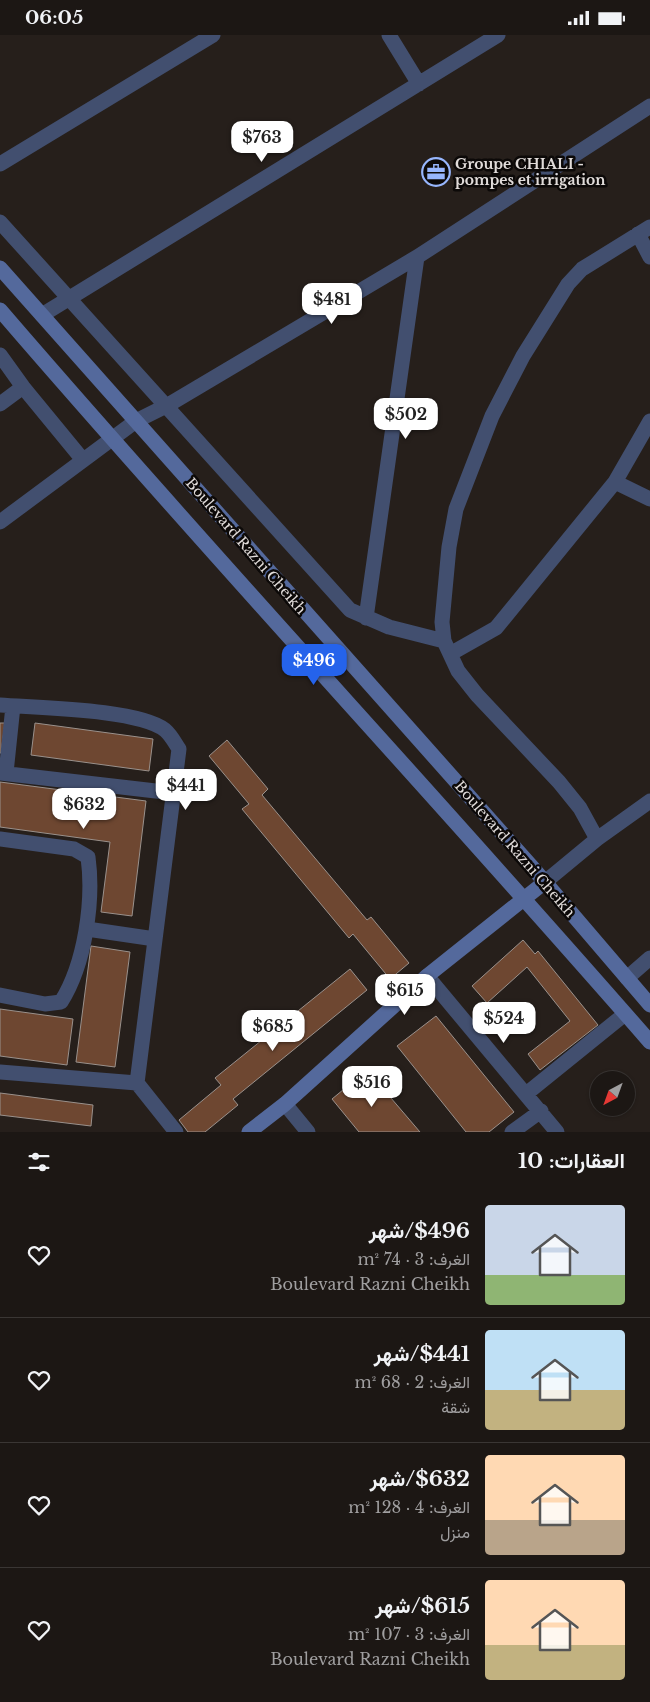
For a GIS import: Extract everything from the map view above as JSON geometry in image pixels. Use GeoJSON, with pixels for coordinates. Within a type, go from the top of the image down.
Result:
{"type":"FeatureCollection","features":[{"type":"Feature","properties":{"kind":"main road","name":"Boulevard Razni Cheikh"},"geometry":{"type":"LineString","coordinates":[[0,268],[545,882],[650,1005]]}},
{"type":"Feature","properties":{"kind":"main road","name":"Boulevard Razni Cheikh"},"geometry":{"type":"LineString","coordinates":[[1,312],[111,439],[525,898],[650,1042]]}},
{"type":"Feature","properties":{"kind":"main road"},"geometry":{"type":"LineString","coordinates":[[249,1132],[285,1104],[427,976],[545,882]]}},
{"type":"Feature","properties":{"kind":"street"},"geometry":{"type":"LineString","coordinates":[[0,164],[213,35]]}},
{"type":"Feature","properties":{"kind":"street"},"geometry":{"type":"LineString","coordinates":[[389,35],[419,84]]}},
{"type":"Feature","properties":{"kind":"street"},"geometry":{"type":"LineString","coordinates":[[42,315],[498,35]]}},
{"type":"Feature","properties":{"kind":"street"},"geometry":{"type":"LineString","coordinates":[[0,523],[136,421],[168,405],[417,257],[650,106]]}},
{"type":"Feature","properties":{"kind":"street"},"geometry":{"type":"LineString","coordinates":[[0,222],[168,405],[345,604],[366,618],[447,648],[496,628],[615,482],[650,421]]}},
{"type":"Feature","properties":{"kind":"street"},"geometry":{"type":"LineString","coordinates":[[598,839],[570,795],[477,695],[458,671],[447,648],[442,622],[449,547],[456,509],[492,417],[523,356],[568,284],[582,269],[644,230],[650,257]]}},
{"type":"Feature","properties":{"kind":"street"},"geometry":{"type":"LineString","coordinates":[[366,618],[417,257]]}},
{"type":"Feature","properties":{"kind":"street"},"geometry":{"type":"LineString","coordinates":[[0,355],[23,387],[83,460]]}},
{"type":"Feature","properties":{"kind":"street"},"geometry":{"type":"LineString","coordinates":[[0,404],[23,387]]}},
{"type":"Feature","properties":{"kind":"street"},"geometry":{"type":"LineString","coordinates":[[615,482],[650,499]]}},
{"type":"Feature","properties":{"kind":"street"},"geometry":{"type":"LineString","coordinates":[[173,793],[3,773],[7,705],[76,709],[150,722],[166,731],[179,749],[137,1083],[176,1132]]}},
{"type":"Feature","properties":{"kind":"street"},"geometry":{"type":"LineString","coordinates":[[545,882],[598,839],[620,825],[650,801]]}},
{"type":"Feature","properties":{"kind":"street"},"geometry":{"type":"LineString","coordinates":[[0,839],[74,849],[88,857],[90,868],[87,929],[69,989],[61,1002],[45,1004],[0,995]]}},
{"type":"Feature","properties":{"kind":"street"},"geometry":{"type":"LineString","coordinates":[[87,929],[155,939]]}},
{"type":"Feature","properties":{"kind":"street"},"geometry":{"type":"LineString","coordinates":[[627,978],[650,958]]}},
{"type":"Feature","properties":{"kind":"street"},"geometry":{"type":"LineString","coordinates":[[427,976],[557,1132]]}},
{"type":"Feature","properties":{"kind":"street"},"geometry":{"type":"LineString","coordinates":[[526,1094],[625,1014]]}},
{"type":"Feature","properties":{"kind":"street"},"geometry":{"type":"LineString","coordinates":[[0,1072],[137,1083]]}},
{"type":"Feature","properties":{"kind":"street"},"geometry":{"type":"LineString","coordinates":[[285,1104],[308,1132]]}},
{"type":"Feature","properties":{"kind":"street"},"geometry":{"type":"LineString","coordinates":[[512,1132],[541,1111]]}},
{"type":"Feature","properties":{"kind":"building"},"geometry":{"type":"Polygon","coordinates":[[[0,723],[5,723],[1,753],[0,753],[0,723]]]}},
{"type":"Feature","properties":{"kind":"building"},"geometry":{"type":"Polygon","coordinates":[[[35,723],[153,739],[149,771],[31,755],[35,723]]]}},
{"type":"Feature","properties":{"kind":"building"},"geometry":{"type":"Polygon","coordinates":[[[227,740],[268,789],[262,795],[367,920],[371,917],[409,963],[390,979],[353,934],[349,938],[242,809],[249,804],[209,756],[227,740]]]}},
{"type":"Feature","properties":{"kind":"building"},"geometry":{"type":"Polygon","coordinates":[[[0,782],[146,801],[132,916],[101,912],[110,842],[0,827],[0,782]]]}},
{"type":"Feature","properties":{"kind":"building"},"geometry":{"type":"Polygon","coordinates":[[[523,940],[535,954],[538,951],[598,1025],[540,1070],[528,1054],[570,1021],[527,967],[487,1003],[472,986],[523,940]]]}},
{"type":"Feature","properties":{"kind":"building"},"geometry":{"type":"Polygon","coordinates":[[[91,946],[130,952],[115,1067],[76,1062],[91,946]]]}},
{"type":"Feature","properties":{"kind":"building"},"geometry":{"type":"Polygon","coordinates":[[[350,969],[367,990],[233,1099],[238,1105],[205,1132],[188,1132],[179,1120],[221,1085],[215,1078],[350,969]]]}},
{"type":"Feature","properties":{"kind":"building"},"geometry":{"type":"Polygon","coordinates":[[[0,1009],[73,1019],[67,1065],[0,1056],[0,1009]]]}},
{"type":"Feature","properties":{"kind":"building"},"geometry":{"type":"Polygon","coordinates":[[[436,1016],[514,1112],[489,1132],[466,1132],[397,1046],[436,1016]]]}},
{"type":"Feature","properties":{"kind":"building"},"geometry":{"type":"Polygon","coordinates":[[[367,1070],[420,1132],[359,1132],[332,1099],[367,1070]]]}},
{"type":"Feature","properties":{"kind":"building"},"geometry":{"type":"Polygon","coordinates":[[[0,1093],[93,1105],[91,1126],[0,1115],[0,1093]]]}},
{"type":"Feature","properties":{"kind":"place","name":"Groupe CHIALI - pompes et irrigation"},"geometry":{"type":"Point","coordinates":[436,172]}}]}
